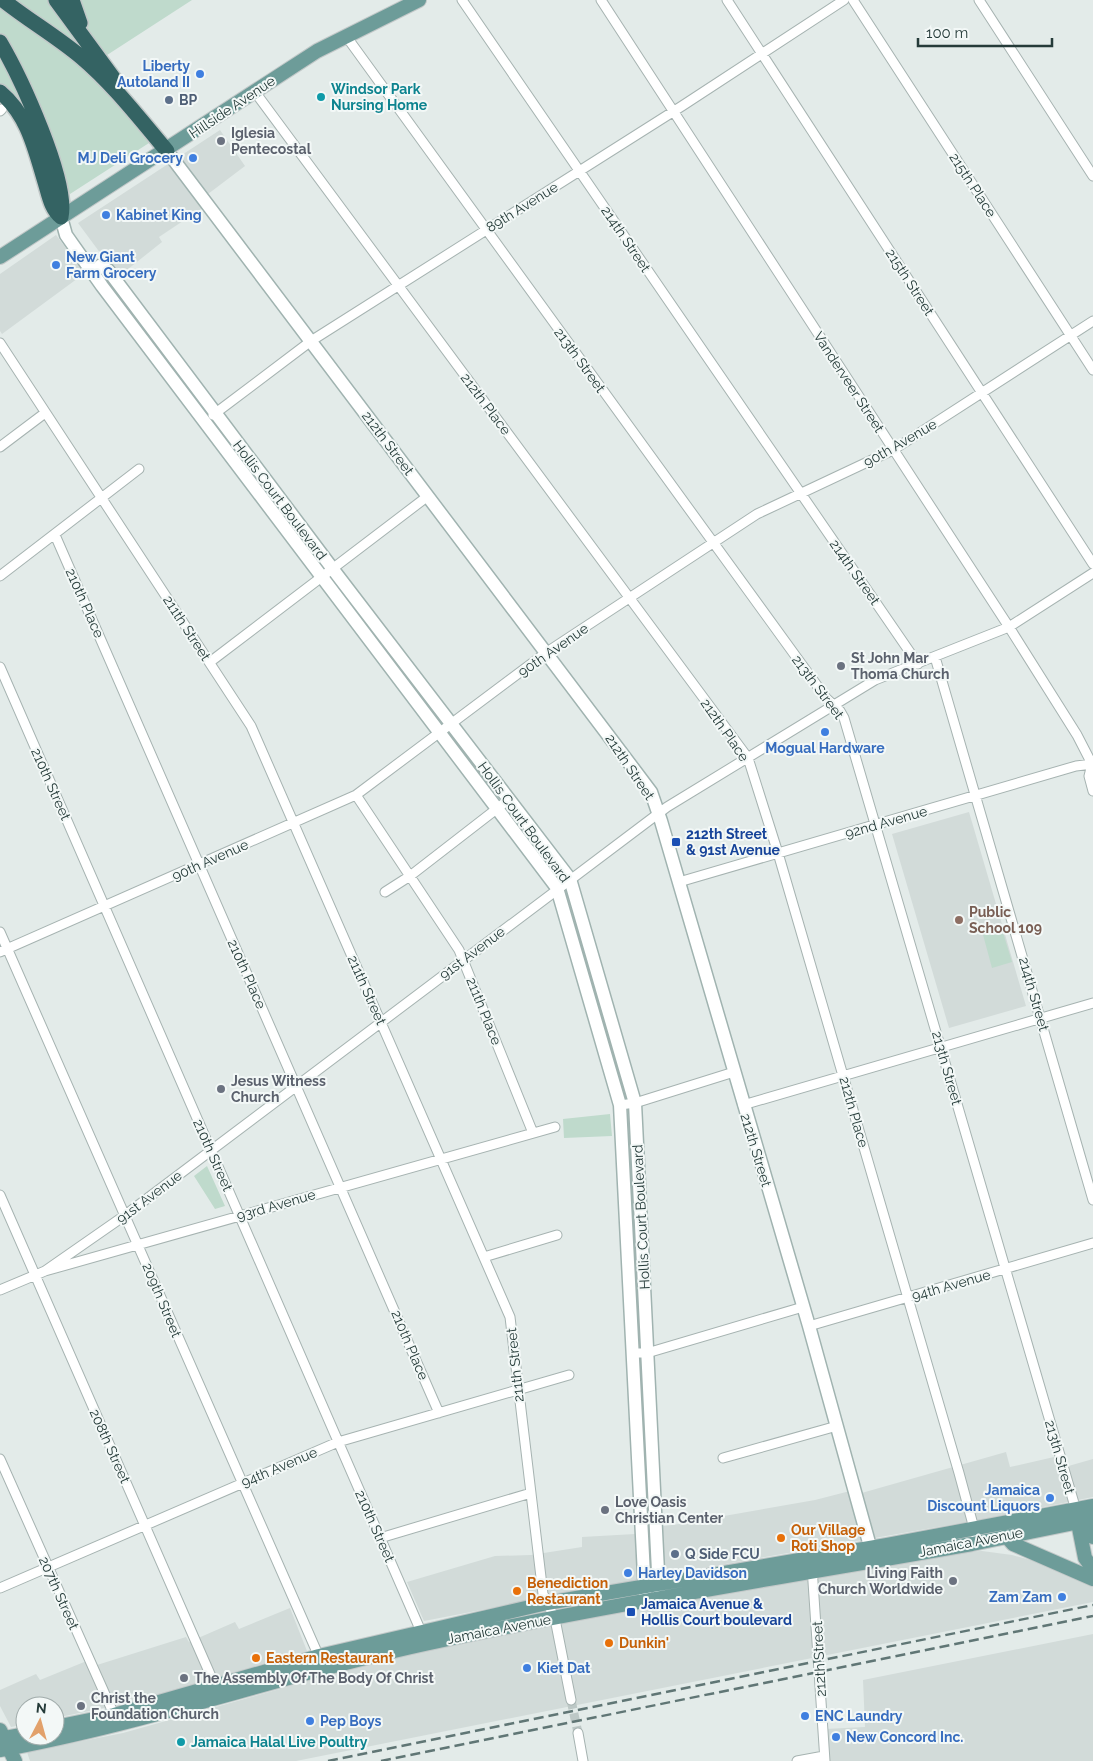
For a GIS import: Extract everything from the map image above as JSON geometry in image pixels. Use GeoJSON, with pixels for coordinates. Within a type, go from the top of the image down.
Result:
{"type":"FeatureCollection","features":[{"type":"Feature","properties":{"kind":"highway"},"geometry":{"type":"LineString","coordinates":[[3,0],[81,57],[122,97],[167,151]]}},
{"type":"Feature","properties":{"kind":"highway"},"geometry":{"type":"LineString","coordinates":[[56,0],[110,72],[122,97]]}},
{"type":"Feature","properties":{"kind":"highway"},"geometry":{"type":"LineString","coordinates":[[72,0],[81,27],[99,57]]}},
{"type":"Feature","properties":{"kind":"highway"},"geometry":{"type":"LineString","coordinates":[[0,42],[21,79],[40,126],[62,195],[61,217]]}},
{"type":"Feature","properties":{"kind":"highway"},"geometry":{"type":"LineString","coordinates":[[0,92],[16,109],[26,125],[51,204],[61,217]]}},
{"type":"Feature","properties":{"kind":"main road","name":"Hillside Avenue"},"geometry":{"type":"LineString","coordinates":[[0,258],[255,92],[346,36],[419,0]]}},
{"type":"Feature","properties":{"kind":"main road","name":"212th Street"},"geometry":{"type":"LineString","coordinates":[[167,151],[651,792],[809,1326],[872,1554]]}},
{"type":"Feature","properties":{"kind":"main road","name":"Hollis Court Boulevard"},"geometry":{"type":"LineString","coordinates":[[61,217],[66,234],[132,327],[164,369],[210,418],[250,470],[404,674],[440,733],[557,888],[620,1105],[633,1353],[637,1476],[644,1586],[652,1600]]}},
{"type":"Feature","properties":{"kind":"main road","name":"Hollis Court Boulevard"},"geometry":{"type":"LineString","coordinates":[[94,273],[98,266],[106,267],[174,359],[210,418]]}},
{"type":"Feature","properties":{"kind":"main road"},"geometry":{"type":"LineString","coordinates":[[132,327],[142,317]]}},
{"type":"Feature","properties":{"kind":"main road"},"geometry":{"type":"LineString","coordinates":[[164,369],[174,359]]}},
{"type":"Feature","properties":{"kind":"main road","name":"Hollis Court Boulevard"},"geometry":{"type":"LineString","coordinates":[[404,674],[452,724],[570,880],[635,1103],[658,1584],[652,1600]]}},
{"type":"Feature","properties":{"kind":"main road"},"geometry":{"type":"LineString","coordinates":[[576,955],[590,951]]}},
{"type":"Feature","properties":{"kind":"main road"},"geometry":{"type":"LineString","coordinates":[[598,1032],[612,1027]]}},
{"type":"Feature","properties":{"kind":"main road"},"geometry":{"type":"LineString","coordinates":[[623,1184],[640,1182]]}},
{"type":"Feature","properties":{"kind":"main road"},"geometry":{"type":"LineString","coordinates":[[627,1266],[644,1265]]}},
{"type":"Feature","properties":{"kind":"main road"},"geometry":{"type":"LineString","coordinates":[[635,1413],[650,1412]]}},
{"type":"Feature","properties":{"kind":"main road"},"geometry":{"type":"LineString","coordinates":[[637,1476],[654,1475]]}},
{"type":"Feature","properties":{"kind":"main road","name":"Jamaica Avenue"},"geometry":{"type":"LineString","coordinates":[[4,1743],[116,1720],[217,1692],[324,1669],[423,1638],[547,1603],[811,1557],[872,1554],[976,1536],[1056,1513],[1086,1515]]}},
{"type":"Feature","properties":{"kind":"main road"},"geometry":{"type":"LineString","coordinates":[[1086,1515],[1093,1537]]}},
{"type":"Feature","properties":{"kind":"main road"},"geometry":{"type":"LineString","coordinates":[[1086,1515],[1085,1558],[1093,1569]]}},
{"type":"Feature","properties":{"kind":"main road","name":"Jamaica Avenue"},"geometry":{"type":"LineString","coordinates":[[976,1536],[1006,1536],[1086,1515]]}},
{"type":"Feature","properties":{"kind":"main road"},"geometry":{"type":"LineString","coordinates":[[1006,1536],[1021,1548],[1093,1579]]}},
{"type":"Feature","properties":{"kind":"main road","name":"Jamaica Avenue"},"geometry":{"type":"LineString","coordinates":[[217,1692],[319,1656],[554,1618],[813,1572],[872,1554]]}},
{"type":"Feature","properties":{"kind":"main road","name":"Jamaica Avenue"},"geometry":{"type":"LineString","coordinates":[[65,1726],[116,1720]]}},
{"type":"Feature","properties":{"kind":"street","name":"214th Street"},"geometry":{"type":"LineString","coordinates":[[462,0],[918,664]]}},
{"type":"Feature","properties":{"kind":"street","name":"Vanderveer Street"},"geometry":{"type":"LineString","coordinates":[[602,0],[1009,627],[1077,735],[1093,765]]}},
{"type":"Feature","properties":{"kind":"street","name":"215th Street"},"geometry":{"type":"LineString","coordinates":[[727,0],[1093,564]]}},
{"type":"Feature","properties":{"kind":"street","name":"89th Avenue"},"geometry":{"type":"LineString","coordinates":[[210,418],[311,341],[674,111],[844,0]]}},
{"type":"Feature","properties":{"kind":"street","name":"215th Place"},"geometry":{"type":"LineString","coordinates":[[853,0],[1093,370]]}},
{"type":"Feature","properties":{"kind":"street"},"geometry":{"type":"LineString","coordinates":[[979,0],[1093,176]]}},
{"type":"Feature","properties":{"kind":"street","name":"213th Street"},"geometry":{"type":"LineString","coordinates":[[346,36],[713,544],[826,698],[844,718],[1005,1269],[1086,1515]]}},
{"type":"Feature","properties":{"kind":"street","name":"212th Place"},"geometry":{"type":"LineString","coordinates":[[255,92],[748,758],[778,853],[976,1536]]}},
{"type":"Feature","properties":{"kind":"street","name":"90th Avenue"},"geometry":{"type":"LineString","coordinates":[[4,950],[356,794],[547,652],[757,514],[893,450],[1093,321]]}},
{"type":"Feature","properties":{"kind":"street","name":"211th Street"},"geometry":{"type":"LineString","coordinates":[[0,343],[251,726],[510,1317],[542,1594],[554,1618],[571,1700]]}},
{"type":"Feature","properties":{"kind":"street"},"geometry":{"type":"LineString","coordinates":[[0,447],[45,413]]}},
{"type":"Feature","properties":{"kind":"street"},"geometry":{"type":"LineString","coordinates":[[0,576],[139,469]]}},
{"type":"Feature","properties":{"kind":"street"},"geometry":{"type":"LineString","coordinates":[[210,662],[428,496]]}},
{"type":"Feature","properties":{"kind":"street","name":"210th Place"},"geometry":{"type":"LineString","coordinates":[[55,535],[439,1413]]}},
{"type":"Feature","properties":{"kind":"street"},"geometry":{"type":"LineString","coordinates":[[918,664],[1009,627],[1093,573]]}},
{"type":"Feature","properties":{"kind":"street","name":"214th Street"},"geometry":{"type":"LineString","coordinates":[[935,657],[1093,1200]]}},
{"type":"Feature","properties":{"kind":"street","name":"91st Avenue"},"geometry":{"type":"LineString","coordinates":[[45,1271],[124,1216],[658,813],[875,680],[918,664]]}},
{"type":"Feature","properties":{"kind":"street","name":"210th Street"},"geometry":{"type":"LineString","coordinates":[[0,667],[423,1638]]}},
{"type":"Feature","properties":{"kind":"street"},"geometry":{"type":"LineString","coordinates":[[1093,765],[1089,776],[1093,791]]}},
{"type":"Feature","properties":{"kind":"street","name":"92nd Avenue"},"geometry":{"type":"LineString","coordinates":[[679,882],[1076,766],[1093,765]]}},
{"type":"Feature","properties":{"kind":"street","name":"211th Place"},"geometry":{"type":"LineString","coordinates":[[356,794],[463,960],[533,1133]]}},
{"type":"Feature","properties":{"kind":"street"},"geometry":{"type":"LineString","coordinates":[[385,892],[410,876],[508,800]]}},
{"type":"Feature","properties":{"kind":"street","name":"209th Street"},"geometry":{"type":"LineString","coordinates":[[0,932],[4,950],[138,1245],[324,1669]]}},
{"type":"Feature","properties":{"kind":"street"},"geometry":{"type":"LineString","coordinates":[[743,1105],[1093,1003]]}},
{"type":"Feature","properties":{"kind":"street"},"geometry":{"type":"LineString","coordinates":[[620,1105],[635,1103],[734,1072]]}},
{"type":"Feature","properties":{"kind":"street","name":"93rd Avenue"},"geometry":{"type":"LineString","coordinates":[[0,1290],[45,1271],[555,1127]]}},
{"type":"Feature","properties":{"kind":"street","name":"208th Street"},"geometry":{"type":"LineString","coordinates":[[0,1195],[217,1692]]}},
{"type":"Feature","properties":{"kind":"street"},"geometry":{"type":"LineString","coordinates":[[484,1257],[557,1235]]}},
{"type":"Feature","properties":{"kind":"street","name":"94th Avenue"},"geometry":{"type":"LineString","coordinates":[[809,1326],[1093,1243]]}},
{"type":"Feature","properties":{"kind":"street"},"geometry":{"type":"LineString","coordinates":[[633,1353],[647,1353],[803,1307]]}},
{"type":"Feature","properties":{"kind":"street","name":"94th Avenue"},"geometry":{"type":"LineString","coordinates":[[0,1588],[338,1442],[569,1375]]}},
{"type":"Feature","properties":{"kind":"street"},"geometry":{"type":"LineString","coordinates":[[723,1458],[837,1426]]}},
{"type":"Feature","properties":{"kind":"street","name":"207th Street"},"geometry":{"type":"LineString","coordinates":[[0,1459],[116,1720]]}},
{"type":"Feature","properties":{"kind":"street"},"geometry":{"type":"LineString","coordinates":[[380,1538],[531,1493]]}},
{"type":"Feature","properties":{"kind":"street","name":"212th Street"},"geometry":{"type":"LineString","coordinates":[[811,1557],[824,1758]]}},
{"type":"Feature","properties":{"kind":"street"},"geometry":{"type":"LineString","coordinates":[[578,1733],[583,1761]]}},
{"type":"Feature","properties":{"kind":"street"},"geometry":{"type":"LineString","coordinates":[[797,1761],[824,1758]]}},
{"type":"Feature","properties":{"kind":"shaded area"},"geometry":{"type":"Polygon","coordinates":[[[220,130],[245,166],[208,194],[213,201],[159,237],[162,242],[118,277],[78,223],[220,130]]]}},
{"type":"Feature","properties":{"kind":"shaded area"},"geometry":{"type":"Polygon","coordinates":[[[56,235],[85,273],[2,334],[0,331],[0,274],[56,235]]]}},
{"type":"Feature","properties":{"kind":"shaded area","name":"Public School 109"},"geometry":{"type":"Polygon","coordinates":[[[969,812],[1026,1006],[949,1028],[892,834],[969,812]]]}},
{"type":"Feature","properties":{"kind":"shaded area"},"geometry":{"type":"Polygon","coordinates":[[[1006,1452],[1010,1467],[1054,1457],[1058,1469],[1093,1459],[1093,1497],[978,1520],[662,1575],[657,1527],[724,1518],[724,1516],[815,1500],[850,1491],[851,1496],[1006,1452]]]}},
{"type":"Feature","properties":{"kind":"shaded area"},"geometry":{"type":"Polygon","coordinates":[[[635,1534],[637,1580],[424,1621],[407,1582],[495,1556],[531,1555],[582,1547],[582,1537],[635,1534]]]}},
{"type":"Feature","properties":{"kind":"shaded area"},"geometry":{"type":"Polygon","coordinates":[[[982,1551],[1012,1555],[1041,1563],[1093,1584],[1093,1602],[296,1761],[30,1761],[27,1752],[123,1733],[390,1658],[521,1630],[957,1552],[982,1551]]]}},
{"type":"Feature","properties":{"kind":"shaded area"},"geometry":{"type":"Polygon","coordinates":[[[290,1608],[307,1651],[133,1702],[65,1716],[65,1696],[15,1696],[15,1726],[11,1727],[0,1706],[0,1690],[36,1674],[40,1680],[94,1658],[97,1665],[186,1637],[189,1642],[235,1622],[239,1629],[290,1608]]]}},
{"type":"Feature","properties":{"kind":"shaded area"},"geometry":{"type":"Polygon","coordinates":[[[1093,1634],[1093,1761],[827,1761],[825,1729],[865,1727],[863,1680],[1093,1634]]]}},
{"type":"Feature","properties":{"kind":"green space"},"geometry":{"type":"Polygon","coordinates":[[[0,0],[192,0],[87,68],[149,143],[70,194],[19,106],[0,88],[0,0]]]}},
{"type":"Feature","properties":{"kind":"green space"},"geometry":{"type":"Polygon","coordinates":[[[1001,926],[1012,962],[992,968],[982,931],[1001,926]]]}},
{"type":"Feature","properties":{"kind":"green space"},"geometry":{"type":"Polygon","coordinates":[[[610,1114],[612,1136],[564,1138],[563,1119],[610,1114]]]}},
{"type":"Feature","properties":{"kind":"green space"},"geometry":{"type":"Polygon","coordinates":[[[207,1166],[225,1206],[215,1209],[194,1176],[207,1166]]]}},
{"type":"Feature","properties":{"kind":"tunnel"},"geometry":{"type":"LineString","coordinates":[[571,1700],[578,1733]]}},
{"type":"Feature","properties":{"kind":"railway"},"geometry":{"type":"LineString","coordinates":[[328,1761],[1093,1605]]}},
{"type":"Feature","properties":{"kind":"railway"},"geometry":{"type":"LineString","coordinates":[[381,1761],[1093,1616]]}},
{"type":"Feature","properties":{"kind":"place","name":"Liberty Autoland II"},"geometry":{"type":"Point","coordinates":[200,74]}},
{"type":"Feature","properties":{"kind":"place","name":"Windsor Park Nursing Home"},"geometry":{"type":"Point","coordinates":[321,97]}},
{"type":"Feature","properties":{"kind":"place","name":"BP"},"geometry":{"type":"Point","coordinates":[169,100]}},
{"type":"Feature","properties":{"kind":"place","name":"Iglesia Pentecostal"},"geometry":{"type":"Point","coordinates":[221,141]}},
{"type":"Feature","properties":{"kind":"place","name":"MJ Deli Grocery"},"geometry":{"type":"Point","coordinates":[193,158]}},
{"type":"Feature","properties":{"kind":"place","name":"Kabinet King"},"geometry":{"type":"Point","coordinates":[106,215]}},
{"type":"Feature","properties":{"kind":"place","name":"New Giant Farm Grocery"},"geometry":{"type":"Point","coordinates":[56,265]}},
{"type":"Feature","properties":{"kind":"place","name":"St John Mar Thoma Church"},"geometry":{"type":"Point","coordinates":[841,666]}},
{"type":"Feature","properties":{"kind":"place","name":"Mogual Hardware"},"geometry":{"type":"Point","coordinates":[825,732]}},
{"type":"Feature","properties":{"kind":"place","name":"212th Street & 91st Avenue"},"geometry":{"type":"Point","coordinates":[676,842]}},
{"type":"Feature","properties":{"kind":"place","name":"Public School 109"},"geometry":{"type":"Point","coordinates":[959,920]}},
{"type":"Feature","properties":{"kind":"place","name":"Jesus Witness Church"},"geometry":{"type":"Point","coordinates":[221,1089]}},
{"type":"Feature","properties":{"kind":"place","name":"Jamaica Discount Liquors"},"geometry":{"type":"Point","coordinates":[1050,1498]}},
{"type":"Feature","properties":{"kind":"place","name":"Love Oasis Christian Center"},"geometry":{"type":"Point","coordinates":[605,1510]}},
{"type":"Feature","properties":{"kind":"place","name":"Our Village Roti Shop"},"geometry":{"type":"Point","coordinates":[781,1538]}},
{"type":"Feature","properties":{"kind":"place","name":"Q Side FCU"},"geometry":{"type":"Point","coordinates":[675,1554]}},
{"type":"Feature","properties":{"kind":"place","name":"Harley Davidson"},"geometry":{"type":"Point","coordinates":[628,1573]}},
{"type":"Feature","properties":{"kind":"place","name":"Living Faith Church Worldwide"},"geometry":{"type":"Point","coordinates":[953,1581]}},
{"type":"Feature","properties":{"kind":"place","name":"Benediction Restaurant"},"geometry":{"type":"Point","coordinates":[517,1591]}},
{"type":"Feature","properties":{"kind":"place","name":"Zam Zam"},"geometry":{"type":"Point","coordinates":[1062,1597]}},
{"type":"Feature","properties":{"kind":"place","name":"Jamaica Avenue & Hollis Court boulevard"},"geometry":{"type":"Point","coordinates":[631,1612]}},
{"type":"Feature","properties":{"kind":"place","name":"Dunkin'"},"geometry":{"type":"Point","coordinates":[609,1643]}},
{"type":"Feature","properties":{"kind":"place","name":"Eastern Restaurant"},"geometry":{"type":"Point","coordinates":[256,1658]}},
{"type":"Feature","properties":{"kind":"place","name":"Kiet Dat"},"geometry":{"type":"Point","coordinates":[527,1668]}},
{"type":"Feature","properties":{"kind":"place","name":"The Assembly Of The Body Of Christ"},"geometry":{"type":"Point","coordinates":[184,1678]}},
{"type":"Feature","properties":{"kind":"place","name":"Christ the Foundation Church"},"geometry":{"type":"Point","coordinates":[81,1706]}},
{"type":"Feature","properties":{"kind":"place","name":"ENC Laundry"},"geometry":{"type":"Point","coordinates":[805,1716]}},
{"type":"Feature","properties":{"kind":"place","name":"Pep Boys"},"geometry":{"type":"Point","coordinates":[310,1721]}},
{"type":"Feature","properties":{"kind":"place","name":"New Concord Inc."},"geometry":{"type":"Point","coordinates":[836,1737]}},
{"type":"Feature","properties":{"kind":"place","name":"Jamaica Halal Live Poultry"},"geometry":{"type":"Point","coordinates":[181,1742]}}]}
